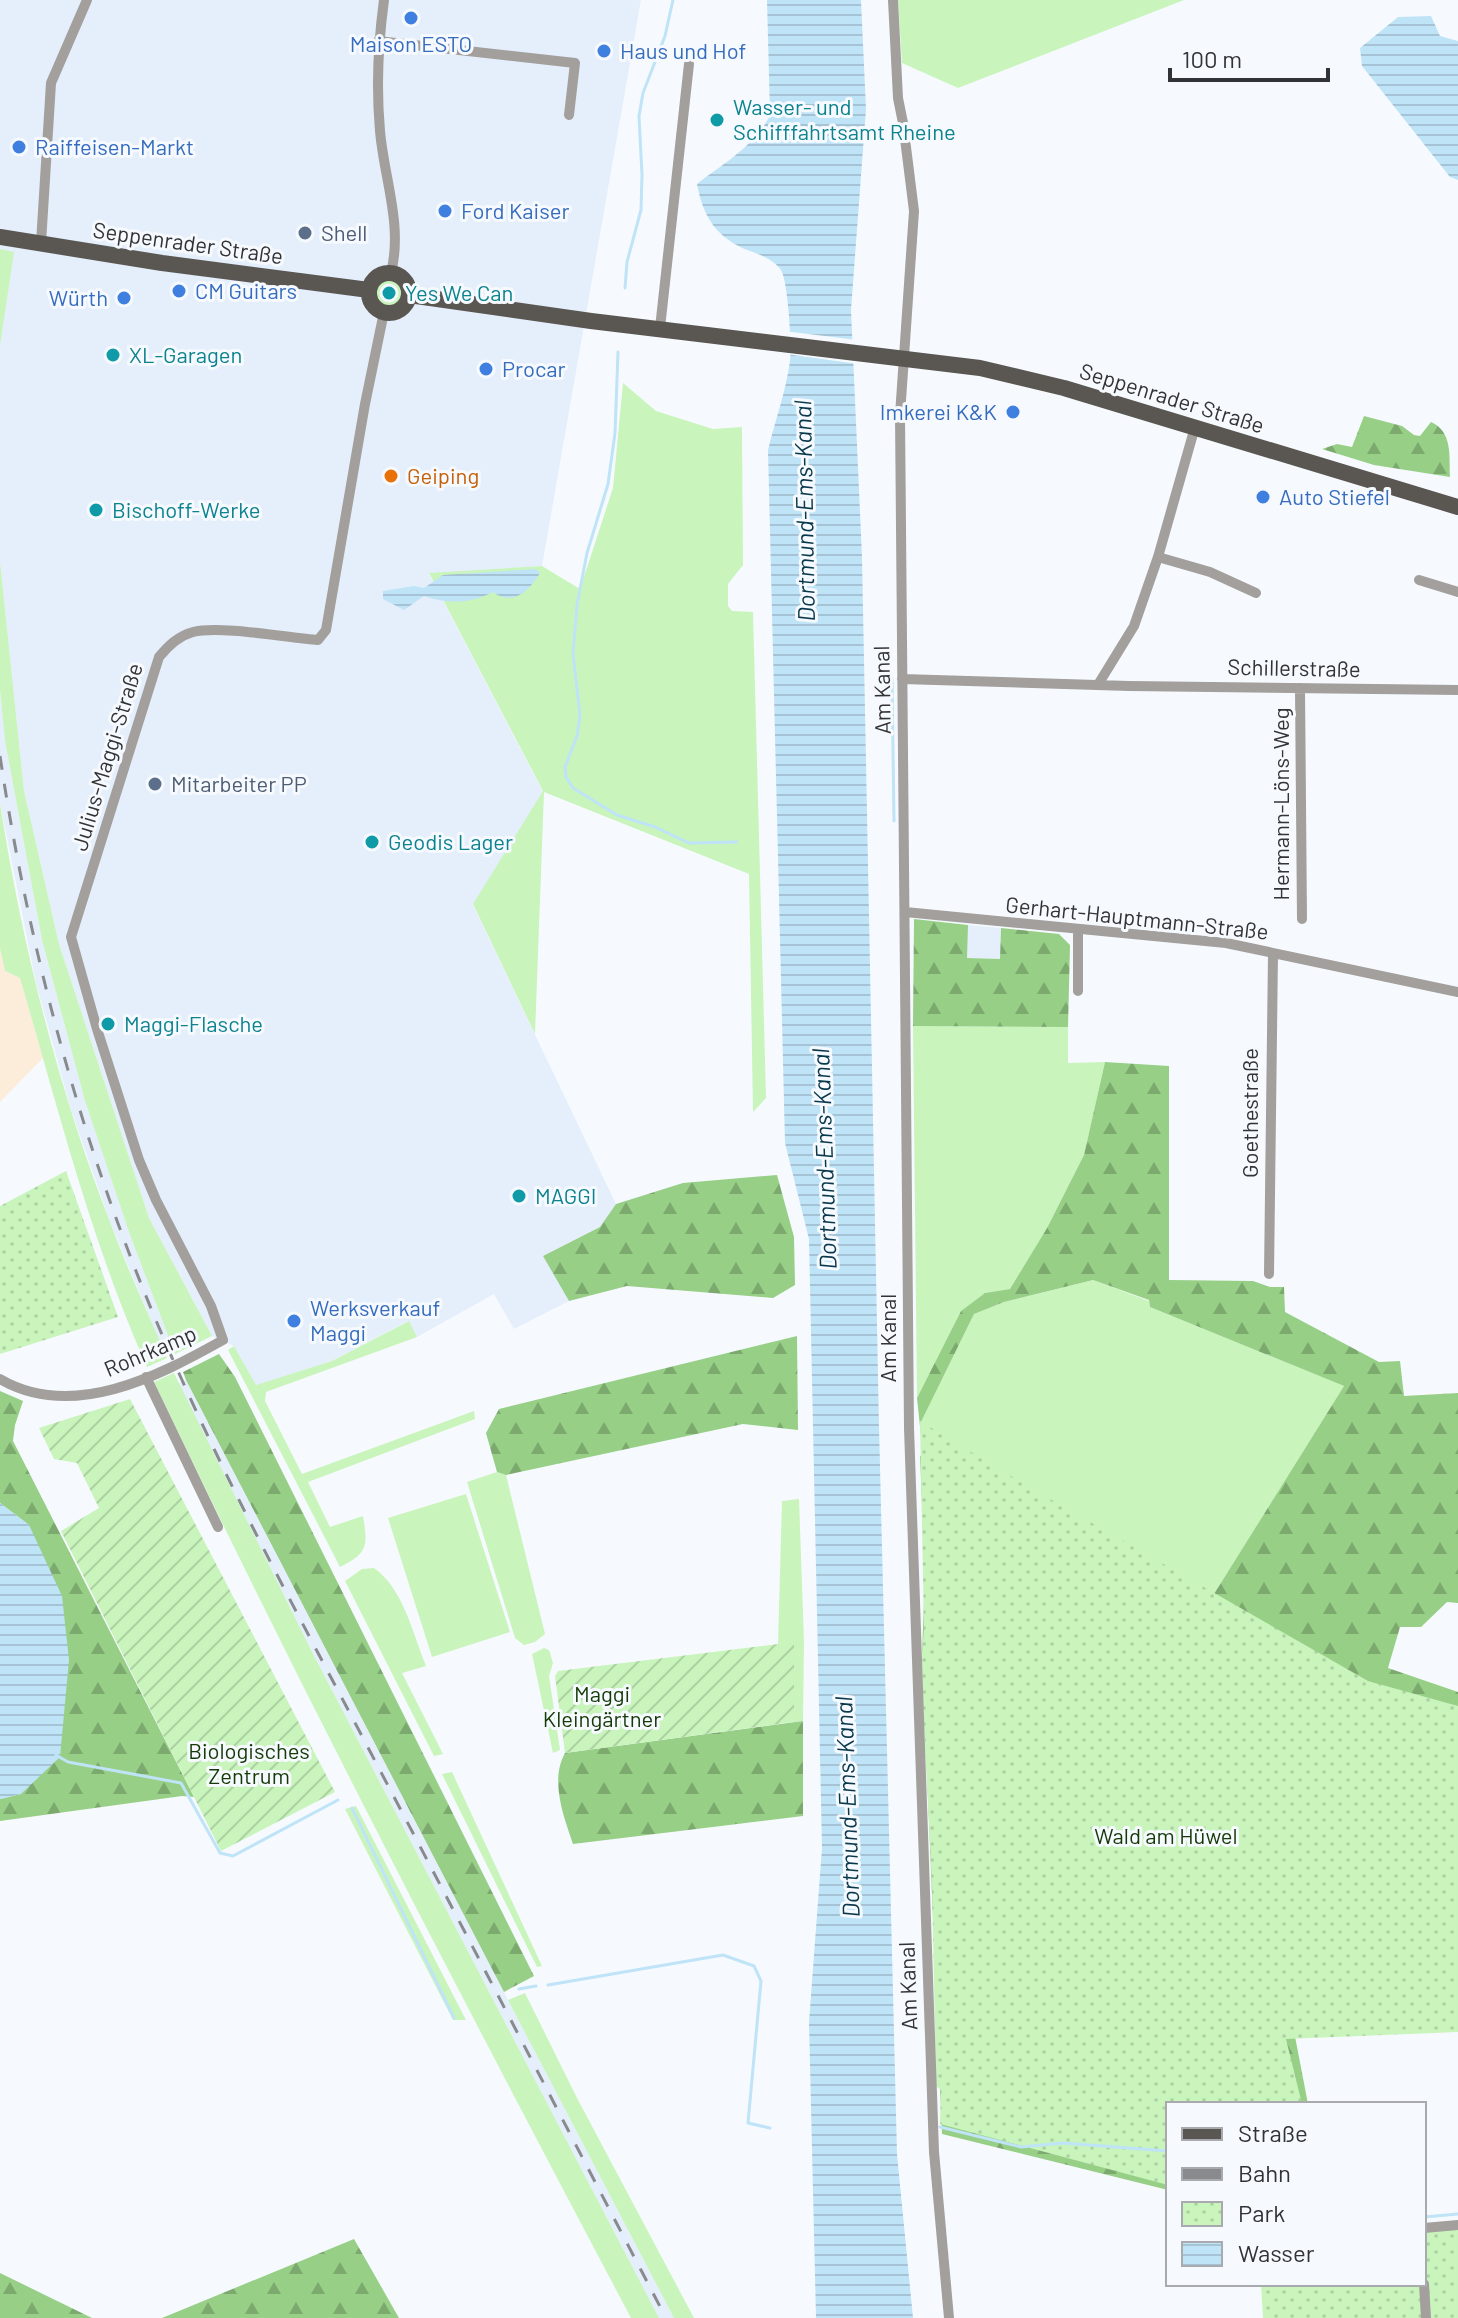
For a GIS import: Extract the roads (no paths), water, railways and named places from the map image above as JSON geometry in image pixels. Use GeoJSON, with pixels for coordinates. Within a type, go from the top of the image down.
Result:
{"type":"FeatureCollection","features":[{"type":"Feature","properties":{"kind":"main road","name":"Seppenrader Straße"},"geometry":{"type":"LineString","coordinates":[[0,237],[177,265],[369,290]]}},
{"type":"Feature","properties":{"kind":"main road"},"geometry":{"type":"LineString","coordinates":[[391,273],[405,281],[409,295],[400,309],[384,312],[373,304],[369,290],[377,277],[391,273]]}},
{"type":"Feature","properties":{"kind":"main road"},"geometry":{"type":"LineString","coordinates":[[409,295],[660,328]]}},
{"type":"Feature","properties":{"kind":"main road","name":"Seppenrader Straße"},"geometry":{"type":"LineString","coordinates":[[660,328],[994,371],[1064,388],[1458,507]]}},
{"type":"Feature","properties":{"kind":"street"},"geometry":{"type":"LineString","coordinates":[[41,243],[51,83],[87,0]]}},
{"type":"Feature","properties":{"kind":"street"},"geometry":{"type":"LineString","coordinates":[[384,0],[376,62],[380,133],[396,244],[391,273]]}},
{"type":"Feature","properties":{"kind":"street","name":"Am Kanal"},"geometry":{"type":"LineString","coordinates":[[893,0],[898,98],[914,211],[900,415],[909,1428],[934,2152],[949,2318]]}},
{"type":"Feature","properties":{"kind":"street"},"geometry":{"type":"LineString","coordinates":[[378,41],[575,63],[569,115]]}},
{"type":"Feature","properties":{"kind":"street"},"geometry":{"type":"LineString","coordinates":[[660,328],[689,64]]}},
{"type":"Feature","properties":{"kind":"street","name":"Julius-Maggi-Straße"},"geometry":{"type":"LineString","coordinates":[[223,1340],[211,1306],[156,1200],[139,1160],[71,937],[159,657],[171,642],[193,632],[213,630],[318,640],[326,630],[384,312]]}},
{"type":"Feature","properties":{"kind":"street"},"geometry":{"type":"LineString","coordinates":[[902,679],[1099,683],[1134,626],[1158,557],[1195,427]]}},
{"type":"Feature","properties":{"kind":"street"},"geometry":{"type":"LineString","coordinates":[[1158,557],[1210,572],[1256,593]]}},
{"type":"Feature","properties":{"kind":"street"},"geometry":{"type":"LineString","coordinates":[[1419,580],[1458,592]]}},
{"type":"Feature","properties":{"kind":"street","name":"Schillerstraße"},"geometry":{"type":"LineString","coordinates":[[1099,683],[1129,686],[1458,690]]}},
{"type":"Feature","properties":{"kind":"street","name":"Hermann-Löns-Weg"},"geometry":{"type":"LineString","coordinates":[[1300,688],[1302,919]]}},
{"type":"Feature","properties":{"kind":"street","name":"Gerhart-Hauptmann-Straße"},"geometry":{"type":"LineString","coordinates":[[905,912],[1226,943],[1458,992]]}},
{"type":"Feature","properties":{"kind":"street"},"geometry":{"type":"LineString","coordinates":[[1078,930],[1078,991]]}},
{"type":"Feature","properties":{"kind":"street","name":"Goethestraße"},"geometry":{"type":"LineString","coordinates":[[1269,1274],[1273,953]]}},
{"type":"Feature","properties":{"kind":"street","name":"Rohrkamp"},"geometry":{"type":"LineString","coordinates":[[0,1379],[32,1394],[71,1398],[101,1393],[146,1377],[223,1340]]}},
{"type":"Feature","properties":{"kind":"street"},"geometry":{"type":"LineString","coordinates":[[146,1377],[218,1527]]}},
{"type":"Feature","properties":{"kind":"street"},"geometry":{"type":"LineString","coordinates":[[1426,2228],[1458,2225]]}},
{"type":"Feature","properties":{"kind":"street"},"geometry":{"type":"LineString","coordinates":[[1424,2286],[1426,2318]]}},
{"type":"Feature","properties":{"kind":"water","name":"Dortmund-Ems-Kanal"},"geometry":{"type":"Polygon","coordinates":[[[767,0],[861,0],[866,109],[851,310],[862,557],[897,2154],[913,2318],[816,2318],[809,2022],[822,1848],[809,1239],[785,1143],[768,450],[788,372],[790,329],[781,270],[763,256],[738,246],[720,233],[703,207],[697,184],[748,145],[770,115],[767,0]]]}},
{"type":"Feature","properties":{"kind":"water"},"geometry":{"type":"Polygon","coordinates":[[[1431,16],[1440,36],[1458,41],[1458,180],[1450,177],[1362,66],[1360,48],[1398,17],[1431,16]]]}},
{"type":"Feature","properties":{"kind":"water"},"geometry":{"type":"Polygon","coordinates":[[[536,569],[540,573],[536,580],[526,591],[514,597],[507,598],[493,592],[467,601],[424,596],[404,610],[383,599],[383,591],[414,586],[424,588],[443,575],[536,569]]]}},
{"type":"Feature","properties":{"kind":"water"},"geometry":{"type":"Polygon","coordinates":[[[0,1503],[29,1525],[62,1596],[69,1660],[60,1757],[21,1794],[0,1799],[0,1503]]]}},
{"type":"Feature","properties":{"kind":"waterway"},"geometry":{"type":"LineString","coordinates":[[625,288],[627,262],[641,210],[639,116],[643,93],[665,36],[673,0]]}},
{"type":"Feature","properties":{"kind":"waterway"},"geometry":{"type":"LineString","coordinates":[[618,352],[615,433],[608,484],[587,553],[577,605],[573,654],[580,715],[577,736],[565,767],[566,777],[573,788],[617,815],[655,827],[689,843],[737,842]]}},
{"type":"Feature","properties":{"kind":"waterway"},"geometry":{"type":"LineString","coordinates":[[892,679],[894,821]]}},
{"type":"Feature","properties":{"kind":"waterway"},"geometry":{"type":"LineString","coordinates":[[56,1755],[68,1762],[181,1783],[220,1853],[233,1856],[338,1800]]}},
{"type":"Feature","properties":{"kind":"waterway"},"geometry":{"type":"LineString","coordinates":[[352,1808],[454,2018]]}},
{"type":"Feature","properties":{"kind":"waterway"},"geometry":{"type":"LineString","coordinates":[[548,1985],[723,1955],[754,1966],[761,1981],[748,2123],[770,2128]]}},
{"type":"Feature","properties":{"kind":"waterway"},"geometry":{"type":"LineString","coordinates":[[519,1989],[536,1986]]}},
{"type":"Feature","properties":{"kind":"waterway"},"geometry":{"type":"LineString","coordinates":[[940,2127],[1021,2147],[1063,2143],[1166,2151]]}},
{"type":"Feature","properties":{"kind":"waterway"},"geometry":{"type":"LineString","coordinates":[[1426,2217],[1458,2214]]}},
{"type":"Feature","properties":{"kind":"railway"},"geometry":{"type":"LineString","coordinates":[[0,756],[29,916],[69,1074],[93,1152],[150,1305],[205,1431],[255,1531],[666,2318]]}},
{"type":"Feature","properties":{"kind":"place","name":"Maison ESTO"},"geometry":{"type":"Point","coordinates":[411,18]}},
{"type":"Feature","properties":{"kind":"place","name":"Haus und Hof"},"geometry":{"type":"Point","coordinates":[604,51]}},
{"type":"Feature","properties":{"kind":"place","name":"Wasser- und Schifffahrtsamt Rheine"},"geometry":{"type":"Point","coordinates":[717,120]}},
{"type":"Feature","properties":{"kind":"place","name":"Raiffeisen-Markt"},"geometry":{"type":"Point","coordinates":[19,147]}},
{"type":"Feature","properties":{"kind":"place","name":"Ford Kaiser"},"geometry":{"type":"Point","coordinates":[445,211]}},
{"type":"Feature","properties":{"kind":"place","name":"Shell"},"geometry":{"type":"Point","coordinates":[305,233]}},
{"type":"Feature","properties":{"kind":"place","name":"CM Guitars"},"geometry":{"type":"Point","coordinates":[179,291]}},
{"type":"Feature","properties":{"kind":"place","name":"Yes We Can"},"geometry":{"type":"Point","coordinates":[389,293]}},
{"type":"Feature","properties":{"kind":"place","name":"Würth"},"geometry":{"type":"Point","coordinates":[124,298]}},
{"type":"Feature","properties":{"kind":"place","name":"XL-Garagen"},"geometry":{"type":"Point","coordinates":[113,355]}},
{"type":"Feature","properties":{"kind":"place","name":"Procar"},"geometry":{"type":"Point","coordinates":[486,369]}},
{"type":"Feature","properties":{"kind":"place","name":"Imkerei K&K"},"geometry":{"type":"Point","coordinates":[1013,412]}},
{"type":"Feature","properties":{"kind":"place","name":"Geiping"},"geometry":{"type":"Point","coordinates":[391,476]}},
{"type":"Feature","properties":{"kind":"place","name":"Auto Stiefel"},"geometry":{"type":"Point","coordinates":[1263,497]}},
{"type":"Feature","properties":{"kind":"place","name":"Bischoff-Werke"},"geometry":{"type":"Point","coordinates":[96,510]}},
{"type":"Feature","properties":{"kind":"place","name":"Mitarbeiter PP"},"geometry":{"type":"Point","coordinates":[155,784]}},
{"type":"Feature","properties":{"kind":"place","name":"Geodis Lager"},"geometry":{"type":"Point","coordinates":[372,842]}},
{"type":"Feature","properties":{"kind":"place","name":"Maggi-Flasche"},"geometry":{"type":"Point","coordinates":[108,1024]}},
{"type":"Feature","properties":{"kind":"place","name":"MAGGI"},"geometry":{"type":"Point","coordinates":[519,1196]}},
{"type":"Feature","properties":{"kind":"place","name":"Werksverkauf Maggi"},"geometry":{"type":"Point","coordinates":[294,1321]}},
{"type":"Feature","properties":{"kind":"park label","name":"Maggi Kleingärtner"},"geometry":{"type":"Point","coordinates":[602,1706]}},
{"type":"Feature","properties":{"kind":"park label","name":"Biologisches Zentrum"},"geometry":{"type":"Point","coordinates":[249,1764]}},
{"type":"Feature","properties":{"kind":"park label","name":"Wald am Hüwel"},"geometry":{"type":"Point","coordinates":[1166,1836]}}]}
